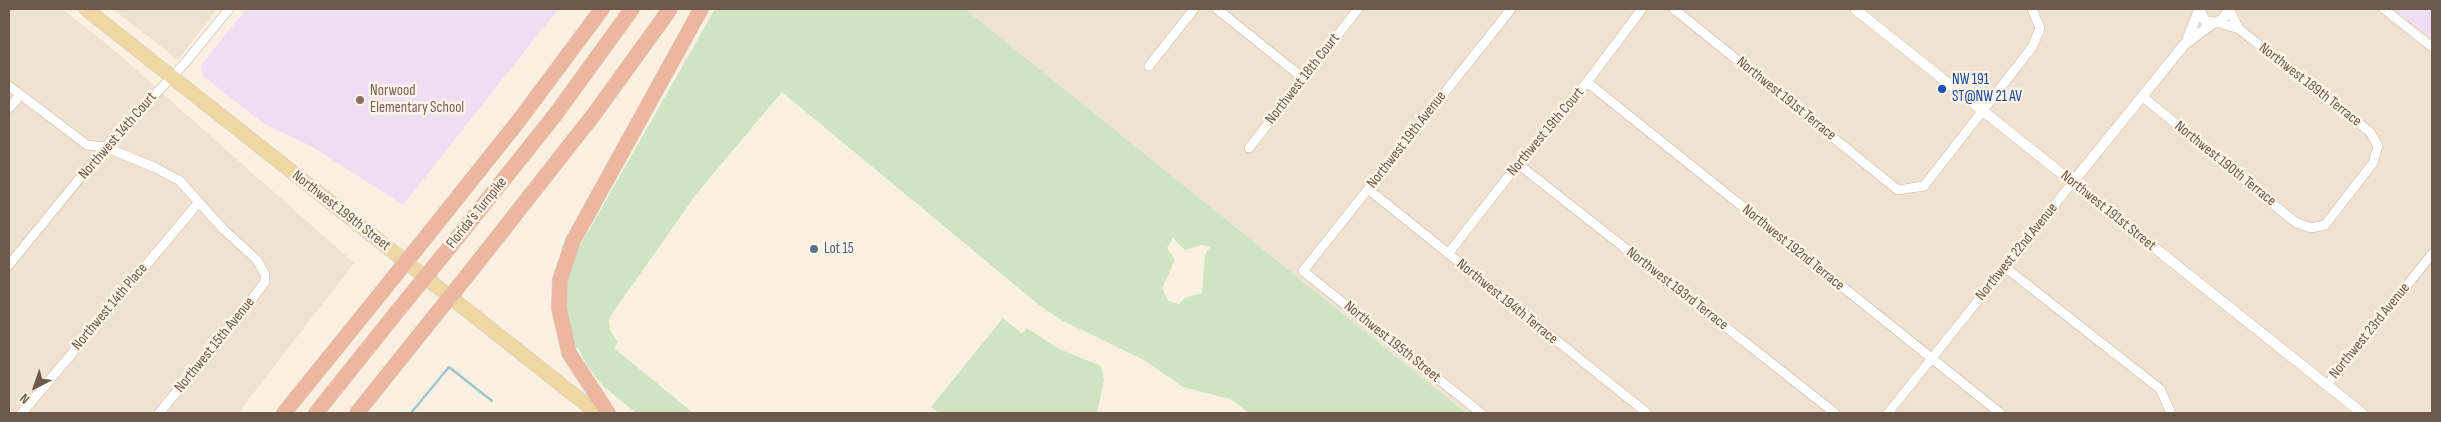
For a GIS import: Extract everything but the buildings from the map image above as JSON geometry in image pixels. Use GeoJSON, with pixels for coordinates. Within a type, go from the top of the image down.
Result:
{"type":"FeatureCollection","features":[{"type":"Feature","properties":{"kind":"highway"},"geometry":{"type":"LineString","coordinates":[[284,413],[517,123],[602,9]]}},
{"type":"Feature","properties":{"kind":"highway","name":"Florida's Turnpike"},"geometry":{"type":"LineString","coordinates":[[316,413],[555,115],[632,9]]}},
{"type":"Feature","properties":{"kind":"highway","name":"Florida's Turnpike"},"geometry":{"type":"LineString","coordinates":[[357,413],[595,113],[670,9]]}},
{"type":"Feature","properties":{"kind":"highway"},"geometry":{"type":"LineString","coordinates":[[608,413],[576,366],[564,337],[559,308],[561,274],[573,241],[701,9]]}},
{"type":"Feature","properties":{"kind":"main road","name":"Northwest 199th Street"},"geometry":{"type":"LineString","coordinates":[[86,9],[596,413]]}},
{"type":"Feature","properties":{"kind":"street","name":"Northwest 14th Court"},"geometry":{"type":"LineString","coordinates":[[9,265],[105,147],[185,63],[229,9]]}},
{"type":"Feature","properties":{"kind":"street"},"geometry":{"type":"LineString","coordinates":[[1149,66],[1194,9]]}},
{"type":"Feature","properties":{"kind":"street"},"geometry":{"type":"LineString","coordinates":[[1216,9],[1304,79]]}},
{"type":"Feature","properties":{"kind":"street","name":"Northwest 18th Court"},"geometry":{"type":"LineString","coordinates":[[1249,148],[1358,9]]}},
{"type":"Feature","properties":{"kind":"street","name":"Northwest 19th Avenue"},"geometry":{"type":"LineString","coordinates":[[1303,271],[1511,9]]}},
{"type":"Feature","properties":{"kind":"street","name":"Northwest 19th Court"},"geometry":{"type":"LineString","coordinates":[[1448,254],[1642,9]]}},
{"type":"Feature","properties":{"kind":"street","name":"Northwest 191st Terrace"},"geometry":{"type":"LineString","coordinates":[[1674,9],[1898,190],[1924,186],[1983,109]]}},
{"type":"Feature","properties":{"kind":"street","name":"Northwest 191st Street"},"geometry":{"type":"LineString","coordinates":[[1855,9],[1983,109],[2072,183],[2362,413]]}},
{"type":"Feature","properties":{"kind":"street"},"geometry":{"type":"LineString","coordinates":[[1983,109],[2033,46],[2040,28],[2032,9]]}},
{"type":"Feature","properties":{"kind":"street","name":"Northwest 22nd Avenue"},"geometry":{"type":"LineString","coordinates":[[1888,413],[2184,45],[2224,18],[2228,9]]}},
{"type":"Feature","properties":{"kind":"street","name":"Northwest 189th Terrace"},"geometry":{"type":"LineString","coordinates":[[2228,9],[2239,29],[2370,132],[2378,146],[2373,163],[2324,225],[2311,228]]}},
{"type":"Feature","properties":{"kind":"street"},"geometry":{"type":"LineString","coordinates":[[2384,9],[2432,47]]}},
{"type":"Feature","properties":{"kind":"street"},"geometry":{"type":"LineString","coordinates":[[2199,10],[2206,21],[2215,23]]}},
{"type":"Feature","properties":{"kind":"street","name":"Northwest 22nd Avenue"},"geometry":{"type":"LineString","coordinates":[[2184,45],[2199,10]]}},
{"type":"Feature","properties":{"kind":"street","name":"Northwest 189th Terrace"},"geometry":{"type":"LineString","coordinates":[[2215,23],[2239,29]]}},
{"type":"Feature","properties":{"kind":"street","name":"Northwest 192nd Terrace"},"geometry":{"type":"LineString","coordinates":[[1586,82],[1930,359],[2000,413]]}},
{"type":"Feature","properties":{"kind":"street"},"geometry":{"type":"LineString","coordinates":[[9,86],[87,145],[105,147],[180,180],[199,202]]}},
{"type":"Feature","properties":{"kind":"street"},"geometry":{"type":"LineString","coordinates":[[9,108],[20,95]]}},
{"type":"Feature","properties":{"kind":"street","name":"Northwest 190th Terrace"},"geometry":{"type":"LineString","coordinates":[[2142,96],[2295,222],[2311,228]]}},
{"type":"Feature","properties":{"kind":"street","name":"Northwest 193rd Terrace"},"geometry":{"type":"LineString","coordinates":[[1518,164],[1835,413]]}},
{"type":"Feature","properties":{"kind":"street","name":"Northwest 194th Terrace"},"geometry":{"type":"LineString","coordinates":[[1368,189],[1647,413]]}},
{"type":"Feature","properties":{"kind":"street","name":"Northwest 15th Avenue"},"geometry":{"type":"LineString","coordinates":[[159,413],[265,282],[265,274],[256,259],[222,228],[199,202]]}},
{"type":"Feature","properties":{"kind":"street","name":"Northwest 14th Place"},"geometry":{"type":"LineString","coordinates":[[22,413],[199,202]]}},
{"type":"Feature","properties":{"kind":"street","name":"Northwest 23rd Avenue"},"geometry":{"type":"LineString","coordinates":[[2327,385],[2432,254]]}},
{"type":"Feature","properties":{"kind":"street"},"geometry":{"type":"LineString","coordinates":[[2006,268],[2160,389],[2171,413]]}},
{"type":"Feature","properties":{"kind":"street","name":"Northwest 195th Street"},"geometry":{"type":"LineString","coordinates":[[1303,271],[1481,413]]}},
{"type":"Feature","properties":{"kind":"shaded area"},"geometry":{"type":"Polygon","coordinates":[[[9,9],[62,9],[107,44],[354,263],[238,413],[9,413],[9,9]]]}},
{"type":"Feature","properties":{"kind":"shaded area"},"geometry":{"type":"Polygon","coordinates":[[[113,9],[217,9],[178,60],[113,9]]]}},
{"type":"Feature","properties":{"kind":"shaded area","name":"Norwood Elementary School"},"geometry":{"type":"Polygon","coordinates":[[[246,9],[558,9],[403,205],[311,146],[264,124],[203,76],[201,65],[246,9]]]}},
{"type":"Feature","properties":{"kind":"shaded area"},"geometry":{"type":"Polygon","coordinates":[[[965,9],[2395,9],[2432,38],[2432,413],[1466,413],[965,9]]]}},
{"type":"Feature","properties":{"kind":"shaded area"},"geometry":{"type":"Polygon","coordinates":[[[2395,9],[2432,9],[2432,38],[2395,9]]]}},
{"type":"Feature","properties":{"kind":"green space"},"geometry":{"type":"Polygon","coordinates":[[[715,9],[965,9],[1466,413],[1249,413],[1230,399],[1183,387],[1144,360],[1063,321],[1039,305],[782,92],[697,193],[609,318],[610,330],[618,342],[614,348],[693,413],[636,413],[603,386],[587,366],[578,347],[574,348],[567,325],[566,287],[574,256],[715,9]],[[1173,238],[1167,248],[1175,260],[1162,288],[1168,301],[1179,304],[1185,298],[1202,293],[1205,255],[1210,247],[1202,245],[1185,250],[1173,238]]]}},
{"type":"Feature","properties":{"kind":"green space"},"geometry":{"type":"Polygon","coordinates":[[[1003,318],[1022,334],[1027,328],[1059,349],[1101,366],[1104,380],[1097,413],[939,413],[931,407],[1003,318]]]}},
{"type":"Feature","properties":{"kind":"waterway"},"geometry":{"type":"LineString","coordinates":[[411,413],[449,367],[492,401]]}},
{"type":"Feature","properties":{"kind":"place","name":"NW 191 ST@NW 21 AV"},"geometry":{"type":"Point","coordinates":[1942,89]}},
{"type":"Feature","properties":{"kind":"place","name":"Norwood Elementary School"},"geometry":{"type":"Point","coordinates":[360,100]}},
{"type":"Feature","properties":{"kind":"place","name":"Lot 15"},"geometry":{"type":"Point","coordinates":[814,249]}}]}
